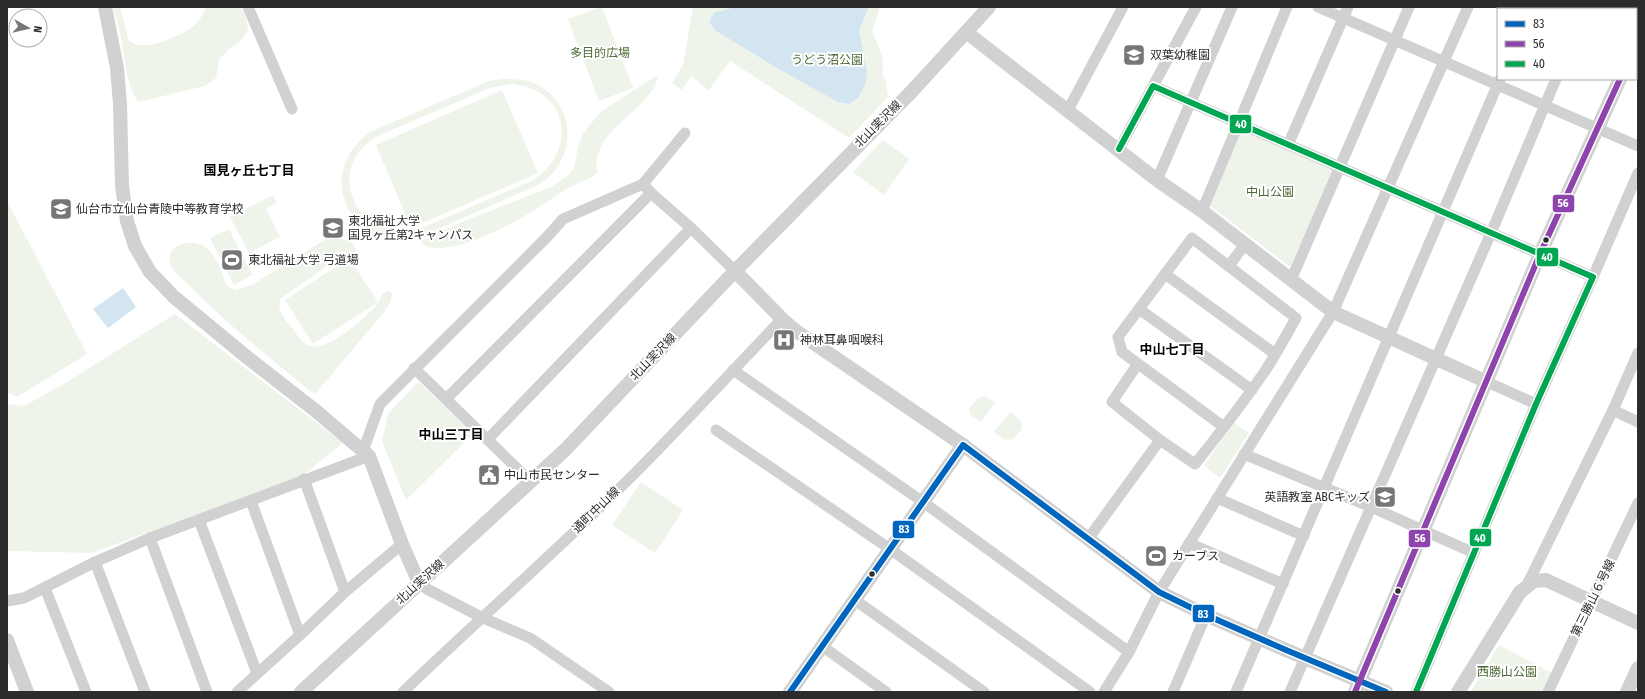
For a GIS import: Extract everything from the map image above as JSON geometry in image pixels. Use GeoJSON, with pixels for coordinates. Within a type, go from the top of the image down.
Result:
{"type":"FeatureCollection","features":[{"type":"Feature","properties":{"kind":"street"},"geometry":{"type":"LineString","coordinates":[[105,7],[117,68],[120,104],[122,186],[127,220],[135,246],[150,272],[174,297],[248,358],[316,411],[366,454],[419,582],[427,590],[483,618],[530,638],[600,690]]}},
{"type":"Feature","properties":{"kind":"street"},"geometry":{"type":"LineString","coordinates":[[248,7],[292,109]]}},
{"type":"Feature","properties":{"kind":"street","name":"北山実沢線"},"geometry":{"type":"LineString","coordinates":[[301,692],[419,582],[565,450],[734,272],[913,90],[989,7]]}},
{"type":"Feature","properties":{"kind":"street"},"geometry":{"type":"LineString","coordinates":[[1068,110],[1123,7]]}},
{"type":"Feature","properties":{"kind":"street"},"geometry":{"type":"LineString","coordinates":[[1119,149],[1196,7]]}},
{"type":"Feature","properties":{"kind":"street"},"geometry":{"type":"LineString","coordinates":[[1157,180],[1232,7]]}},
{"type":"Feature","properties":{"kind":"street"},"geometry":{"type":"LineString","coordinates":[[1202,211],[1287,7]]}},
{"type":"Feature","properties":{"kind":"street"},"geometry":{"type":"LineString","coordinates":[[1318,7],[1444,61],[1498,82],[1544,106],[1638,146]]}},
{"type":"Feature","properties":{"kind":"street"},"geometry":{"type":"LineString","coordinates":[[1288,145],[1348,7]]}},
{"type":"Feature","properties":{"kind":"street"},"geometry":{"type":"LineString","coordinates":[[1292,280],[1339,167],[1409,7]]}},
{"type":"Feature","properties":{"kind":"street"},"geometry":{"type":"LineString","coordinates":[[1104,692],[1129,652],[1159,592],[1333,312],[1387,188],[1434,87],[1468,7]]}},
{"type":"Feature","properties":{"kind":"street"},"geometry":{"type":"LineString","coordinates":[[966,32],[1119,149],[1157,180],[1202,211],[1333,312],[1536,404]]}},
{"type":"Feature","properties":{"kind":"street"},"geometry":{"type":"LineString","coordinates":[[1290,692],[1491,232],[1556,80]]}},
{"type":"Feature","properties":{"kind":"street"},"geometry":{"type":"LineString","coordinates":[[1357,686],[1540,254],[1620,80]]}},
{"type":"Feature","properties":{"kind":"street"},"geometry":{"type":"LineString","coordinates":[[1236,692],[1390,338],[1498,82]]}},
{"type":"Feature","properties":{"kind":"street"},"geometry":{"type":"LineString","coordinates":[[1153,86],[1593,277]]}},
{"type":"Feature","properties":{"kind":"street"},"geometry":{"type":"LineString","coordinates":[[366,454],[380,404],[414,368],[547,237],[563,219],[643,184],[685,133]]}},
{"type":"Feature","properties":{"kind":"street"},"geometry":{"type":"LineString","coordinates":[[1416,692],[1536,404],[1638,173]]}},
{"type":"Feature","properties":{"kind":"street"},"geometry":{"type":"LineString","coordinates":[[643,184],[651,194],[691,228],[734,272],[796,331],[963,445],[1159,592],[1305,658],[1357,686],[1386,692]]}},
{"type":"Feature","properties":{"kind":"street"},"geometry":{"type":"LineString","coordinates":[[447,398],[651,194]]}},
{"type":"Feature","properties":{"kind":"street"},"geometry":{"type":"LineString","coordinates":[[488,439],[691,228]]}},
{"type":"Feature","properties":{"kind":"street"},"geometry":{"type":"LineString","coordinates":[[1137,365],[1112,402],[1160,440],[1195,464],[1224,427],[1252,390],[1296,318],[1192,238],[1118,337],[1122,352],[1137,365],[1224,427]]}},
{"type":"Feature","properties":{"kind":"street"},"geometry":{"type":"LineString","coordinates":[[1229,266],[1245,244]]}},
{"type":"Feature","properties":{"kind":"street"},"geometry":{"type":"LineString","coordinates":[[1165,274],[1275,354]]}},
{"type":"Feature","properties":{"kind":"street"},"geometry":{"type":"LineString","coordinates":[[1139,309],[1252,390]]}},
{"type":"Feature","properties":{"kind":"street","name":"通町中山線"},"geometry":{"type":"LineString","coordinates":[[403,692],[642,466],[782,319]]}},
{"type":"Feature","properties":{"kind":"street"},"geometry":{"type":"LineString","coordinates":[[1526,587],[1613,410],[1638,352]]}},
{"type":"Feature","properties":{"kind":"street"},"geometry":{"type":"LineString","coordinates":[[414,368],[447,398],[531,482]]}},
{"type":"Feature","properties":{"kind":"street"},"geometry":{"type":"LineString","coordinates":[[733,370],[923,502],[1129,652]]}},
{"type":"Feature","properties":{"kind":"street"},"geometry":{"type":"LineString","coordinates":[[1613,410],[1638,422]]}},
{"type":"Feature","properties":{"kind":"street"},"geometry":{"type":"LineString","coordinates":[[716,430],[890,549],[1090,692]]}},
{"type":"Feature","properties":{"kind":"street"},"geometry":{"type":"LineString","coordinates":[[1088,539],[1160,440]]}},
{"type":"Feature","properties":{"kind":"street"},"geometry":{"type":"LineString","coordinates":[[793,691],[822,646],[963,445]]}},
{"type":"Feature","properties":{"kind":"street"},"geometry":{"type":"LineString","coordinates":[[7,601],[24,598],[95,562],[150,538],[251,501],[366,454]]}},
{"type":"Feature","properties":{"kind":"street"},"geometry":{"type":"LineString","coordinates":[[1244,454],[1371,507],[1474,553]]}},
{"type":"Feature","properties":{"kind":"street"},"geometry":{"type":"LineString","coordinates":[[304,479],[346,592]]}},
{"type":"Feature","properties":{"kind":"street"},"geometry":{"type":"LineString","coordinates":[[1217,498],[1304,536]]}},
{"type":"Feature","properties":{"kind":"street"},"geometry":{"type":"LineString","coordinates":[[251,501],[300,635]]}},
{"type":"Feature","properties":{"kind":"street","name":"第三勝山６号線"},"geometry":{"type":"LineString","coordinates":[[1548,692],[1638,503]]}},
{"type":"Feature","properties":{"kind":"street"},"geometry":{"type":"LineString","coordinates":[[199,520],[257,673]]}},
{"type":"Feature","properties":{"kind":"street"},"geometry":{"type":"LineString","coordinates":[[150,538],[207,692]]}},
{"type":"Feature","properties":{"kind":"street"},"geometry":{"type":"LineString","coordinates":[[1189,543],[1283,584]]}},
{"type":"Feature","properties":{"kind":"street"},"geometry":{"type":"LineString","coordinates":[[237,692],[346,592],[402,544]]}},
{"type":"Feature","properties":{"kind":"street"},"geometry":{"type":"LineString","coordinates":[[95,562],[145,692]]}},
{"type":"Feature","properties":{"kind":"street"},"geometry":{"type":"LineString","coordinates":[[1458,692],[1520,592],[1534,582],[1546,580],[1638,623]]}},
{"type":"Feature","properties":{"kind":"street"},"geometry":{"type":"LineString","coordinates":[[45,588],[86,692]]}},
{"type":"Feature","properties":{"kind":"street"},"geometry":{"type":"LineString","coordinates":[[855,600],[984,692]]}},
{"type":"Feature","properties":{"kind":"street"},"geometry":{"type":"LineString","coordinates":[[1173,692],[1206,614]]}},
{"type":"Feature","properties":{"kind":"street"},"geometry":{"type":"LineString","coordinates":[[7,640],[27,692]]}},
{"type":"Feature","properties":{"kind":"street"},"geometry":{"type":"LineString","coordinates":[[822,646],[886,692]]}},
{"type":"Feature","properties":{"kind":"street"},"geometry":{"type":"LineString","coordinates":[[1626,692],[1638,668]]}},
{"type":"Feature","properties":{"kind":"green space"},"geometry":{"type":"Polygon","coordinates":[[[113,7],[120,7],[129,41],[137,45],[150,45],[158,43],[181,34],[197,23],[206,7],[241,7],[247,20],[248,31],[241,41],[229,49],[219,60],[216,78],[205,86],[138,102],[126,71],[120,34],[113,7]]]}},
{"type":"Feature","properties":{"kind":"green space","name":"多目的広場"},"geometry":{"type":"Polygon","coordinates":[[[602,7],[633,88],[599,101],[568,19],[602,7]]]}},
{"type":"Feature","properties":{"kind":"green space","name":"うどう沼公園"},"geometry":{"type":"Polygon","coordinates":[[[693,7],[880,7],[872,32],[882,57],[882,74],[885,78],[888,97],[849,138],[730,61],[708,91],[692,76],[681,90],[672,83],[683,65],[693,7]]]}},
{"type":"Feature","properties":{"kind":"green space"},"geometry":{"type":"Polygon","coordinates":[[[656,76],[658,77],[652,90],[611,133],[603,144],[597,157],[597,173],[570,187],[521,218],[486,236],[456,246],[443,248],[430,247],[421,243],[423,240],[464,221],[551,187],[570,174],[575,165],[578,147],[583,134],[593,121],[602,111],[656,76]]]}},
{"type":"Feature","properties":{"kind":"green space"},"geometry":{"type":"Polygon","coordinates":[[[518,79],[528,81],[546,90],[557,102],[564,115],[567,130],[566,145],[562,160],[553,173],[540,184],[422,236],[397,238],[376,233],[359,222],[347,207],[342,189],[343,169],[352,150],[370,132],[489,81],[518,79]],[[513,84],[490,88],[380,135],[363,148],[353,163],[350,180],[352,197],[361,212],[375,224],[393,231],[415,231],[531,181],[542,173],[557,153],[561,142],[562,129],[559,117],[554,106],[544,96],[534,90],[513,84]]]}},
{"type":"Feature","properties":{"kind":"green space"},"geometry":{"type":"Polygon","coordinates":[[[502,90],[538,173],[411,228],[376,145],[502,90]]]}},
{"type":"Feature","properties":{"kind":"green space","name":"中山公園"},"geometry":{"type":"Polygon","coordinates":[[[1243,129],[1332,168],[1333,171],[1291,265],[1289,266],[1209,205],[1239,130],[1243,129]]]}},
{"type":"Feature","properties":{"kind":"green space"},"geometry":{"type":"Polygon","coordinates":[[[883,140],[909,159],[884,195],[853,172],[883,140]]]}},
{"type":"Feature","properties":{"kind":"green space"},"geometry":{"type":"Polygon","coordinates":[[[273,195],[277,203],[266,209],[280,237],[249,253],[230,217],[273,195]]]}},
{"type":"Feature","properties":{"kind":"green space"},"geometry":{"type":"Polygon","coordinates":[[[7,201],[87,354],[17,397],[7,392],[7,201]]]}},
{"type":"Feature","properties":{"kind":"green space","name":"東北福祉大学 弓道場"},"geometry":{"type":"Polygon","coordinates":[[[229,229],[252,275],[234,285],[210,238],[229,229]]]}},
{"type":"Feature","properties":{"kind":"green space"},"geometry":{"type":"Polygon","coordinates":[[[336,238],[350,242],[356,249],[355,252],[337,259],[280,299],[279,304],[282,315],[302,341],[307,345],[317,347],[326,344],[345,333],[370,312],[385,292],[390,291],[392,295],[385,311],[316,393],[310,391],[234,328],[178,276],[170,264],[170,256],[176,247],[182,244],[201,244],[213,254],[227,286],[235,290],[252,285],[326,239],[336,238]]]}},
{"type":"Feature","properties":{"kind":"green space"},"geometry":{"type":"Polygon","coordinates":[[[349,258],[378,302],[313,344],[285,300],[349,258]]]}},
{"type":"Feature","properties":{"kind":"green space"},"geometry":{"type":"Polygon","coordinates":[[[175,314],[343,443],[302,476],[92,553],[7,551],[7,404],[24,406],[67,382],[175,314]]]}},
{"type":"Feature","properties":{"kind":"green space"},"geometry":{"type":"Polygon","coordinates":[[[418,382],[474,433],[406,500],[382,441],[388,414],[418,382]]]}},
{"type":"Feature","properties":{"kind":"green space"},"geometry":{"type":"Polygon","coordinates":[[[984,396],[995,402],[981,422],[970,415],[969,409],[977,399],[984,396]]]}},
{"type":"Feature","properties":{"kind":"green space"},"geometry":{"type":"Polygon","coordinates":[[[1010,412],[1021,421],[1022,429],[1013,439],[1005,440],[994,432],[1010,412]]]}},
{"type":"Feature","properties":{"kind":"green space"},"geometry":{"type":"Polygon","coordinates":[[[1234,423],[1249,433],[1220,478],[1204,465],[1234,423]]]}},
{"type":"Feature","properties":{"kind":"green space"},"geometry":{"type":"Polygon","coordinates":[[[641,482],[683,510],[655,553],[612,525],[641,482]]]}},
{"type":"Feature","properties":{"kind":"green space","name":"西勝山公園"},"geometry":{"type":"Polygon","coordinates":[[[1499,645],[1554,674],[1545,692],[1471,692],[1499,645]]]}},
{"type":"Feature","properties":{"kind":"water"},"geometry":{"type":"Polygon","coordinates":[[[735,7],[869,7],[859,30],[867,72],[866,82],[858,98],[849,104],[838,102],[777,68],[716,31],[709,22],[714,13],[735,7]]]}},
{"type":"Feature","properties":{"kind":"water"},"geometry":{"type":"Polygon","coordinates":[[[123,288],[136,307],[108,328],[93,309],[123,288]]]}},
{"type":"Feature","properties":{"kind":"transit line","name":"56"},"geometry":{"type":"LineString","coordinates":[[1355,692],[1540,254],[1620,80]]}},
{"type":"Feature","properties":{"kind":"transit line","name":"40"},"geometry":{"type":"LineString","coordinates":[[1119,149],[1153,86],[1593,277],[1536,404],[1416,692]]}},
{"type":"Feature","properties":{"kind":"transit line","name":"83"},"geometry":{"type":"LineString","coordinates":[[790,692],[963,445],[1159,592],[1206,615],[1386,692]]}},
{"type":"Feature","properties":{"kind":"place","name":"双葉幼稚園"},"geometry":{"type":"Point","coordinates":[1134,55]}},
{"type":"Feature","properties":{"kind":"place","name":"仙台市立仙台青陵中等教育学校"},"geometry":{"type":"Point","coordinates":[61,209]}},
{"type":"Feature","properties":{"kind":"place","name":"東北福祉大学 国見ヶ丘第2キャンパス"},"geometry":{"type":"Point","coordinates":[333,228]}},
{"type":"Feature","properties":{"kind":"place","name":"東北福祉大学 弓道場"},"geometry":{"type":"Point","coordinates":[232,260]}},
{"type":"Feature","properties":{"kind":"place","name":"神林耳鼻咽喉科"},"geometry":{"type":"Point","coordinates":[784,340]}},
{"type":"Feature","properties":{"kind":"place","name":"中山市民センター"},"geometry":{"type":"Point","coordinates":[489,475]}},
{"type":"Feature","properties":{"kind":"place","name":"英語教室 ABCキッズ"},"geometry":{"type":"Point","coordinates":[1385,497]}},
{"type":"Feature","properties":{"kind":"place","name":"カーブス"},"geometry":{"type":"Point","coordinates":[1156,556]}},
{"type":"Feature","properties":{"kind":"district","name":"国見ヶ丘七丁目"},"geometry":{"type":"Point","coordinates":[249,170]}},
{"type":"Feature","properties":{"kind":"district","name":"中山七丁目"},"geometry":{"type":"Point","coordinates":[1172,349]}},
{"type":"Feature","properties":{"kind":"district","name":"中山三丁目"},"geometry":{"type":"Point","coordinates":[451,434]}}]}
